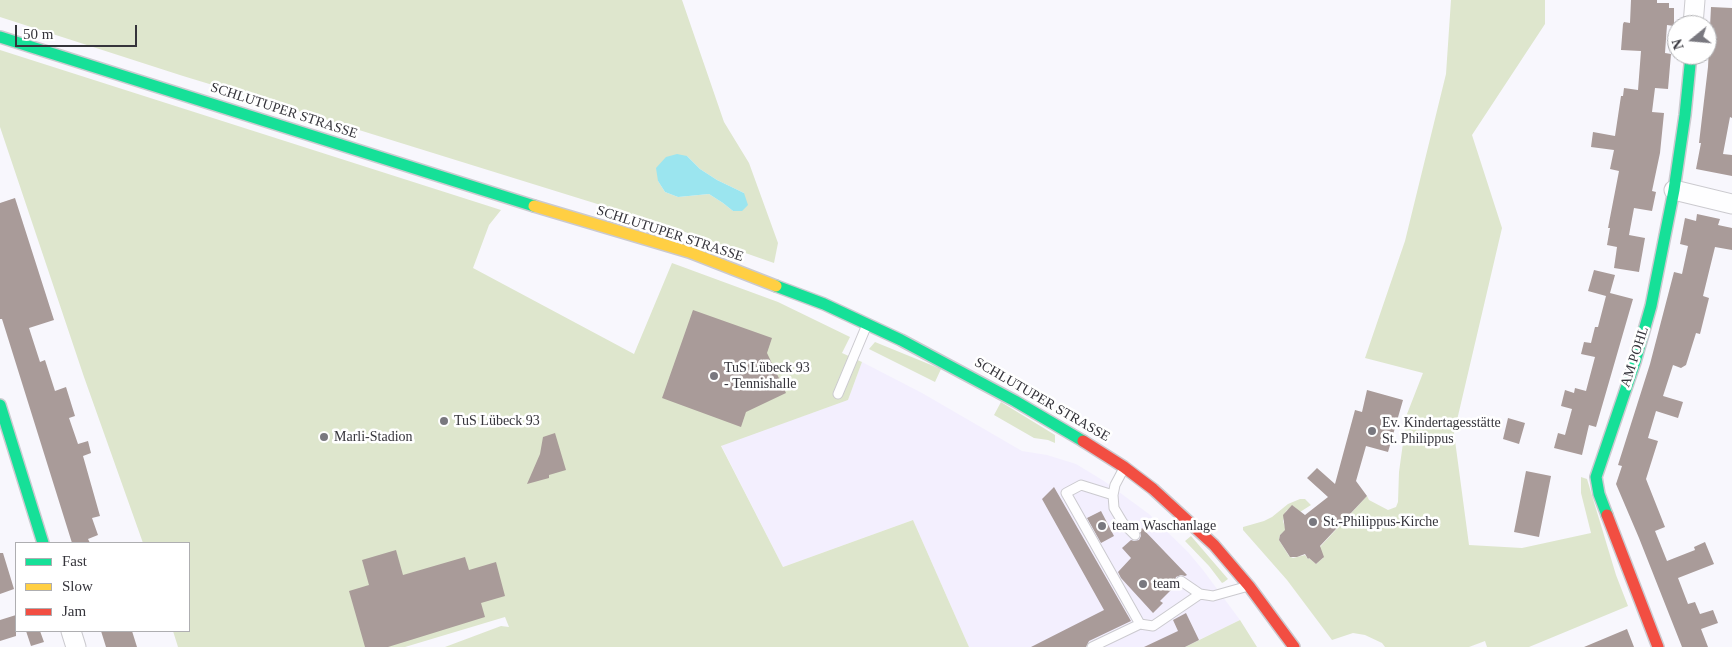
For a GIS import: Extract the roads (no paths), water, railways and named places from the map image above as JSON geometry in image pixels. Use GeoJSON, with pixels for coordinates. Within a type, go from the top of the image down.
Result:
{"type":"FeatureCollection","features":[{"type":"Feature","properties":{"kind":"main road","name":"SCHLUTUPER STRASSE"},"geometry":{"type":"LineString","coordinates":[[0,37],[598,226],[689,252],[824,304],[867,324],[933,356],[1008,397],[1078,437],[1124,467],[1153,489],[1214,545],[1294,647]]}},
{"type":"Feature","properties":{"kind":"main road","name":"AM POHL"},"geometry":{"type":"LineString","coordinates":[[1658,647],[1599,494],[1596,477],[1635,362],[1651,306],[1674,190],[1690,65]]}},
{"type":"Feature","properties":{"kind":"main road"},"geometry":{"type":"LineString","coordinates":[[0,404],[44,542]]}},
{"type":"Feature","properties":{"kind":"street"},"geometry":{"type":"LineString","coordinates":[[1693,15],[1694,0]]}},
{"type":"Feature","properties":{"kind":"street"},"geometry":{"type":"LineString","coordinates":[[1674,190],[1732,204]]}},
{"type":"Feature","properties":{"kind":"street"},"geometry":{"type":"LineString","coordinates":[[71,632],[76,647]]}},
{"type":"Feature","properties":{"kind":"lane"},"geometry":{"type":"LineString","coordinates":[[838,394],[867,324]]}},
{"type":"Feature","properties":{"kind":"lane"},"geometry":{"type":"LineString","coordinates":[[1124,467],[1115,485],[1113,495],[1114,508],[1123,523],[1135,535]]}},
{"type":"Feature","properties":{"kind":"lane"},"geometry":{"type":"LineString","coordinates":[[1113,495],[1081,485],[1066,493],[1140,624]]}},
{"type":"Feature","properties":{"kind":"lane"},"geometry":{"type":"LineString","coordinates":[[1181,581],[1200,594],[1213,596],[1248,586]]}},
{"type":"Feature","properties":{"kind":"lane"},"geometry":{"type":"LineString","coordinates":[[1092,647],[1140,624],[1152,626],[1200,594]]}},
{"type":"Feature","properties":{"kind":"water"},"geometry":{"type":"Polygon","coordinates":[[[677,154],[687,156],[700,169],[717,180],[744,193],[748,205],[742,211],[733,211],[709,194],[678,197],[665,192],[658,181],[656,168],[666,157],[677,154]]]}},
{"type":"Feature","properties":{"kind":"place","name":"TuS Lübeck 93 - Tennishalle"},"geometry":{"type":"Point","coordinates":[714,376]}},
{"type":"Feature","properties":{"kind":"place","name":"TuS Lübeck 93"},"geometry":{"type":"Point","coordinates":[444,421]}},
{"type":"Feature","properties":{"kind":"place","name":"Ev. Kindertagesstätte St. Philippus"},"geometry":{"type":"Point","coordinates":[1372,431]}},
{"type":"Feature","properties":{"kind":"place","name":"Marli-Stadion"},"geometry":{"type":"Point","coordinates":[324,437]}},
{"type":"Feature","properties":{"kind":"place","name":"St.-Philippus-Kirche"},"geometry":{"type":"Point","coordinates":[1313,522]}},
{"type":"Feature","properties":{"kind":"place","name":"team Waschanlage"},"geometry":{"type":"Point","coordinates":[1102,526]}},
{"type":"Feature","properties":{"kind":"place","name":"team"},"geometry":{"type":"Point","coordinates":[1143,584]}}]}
